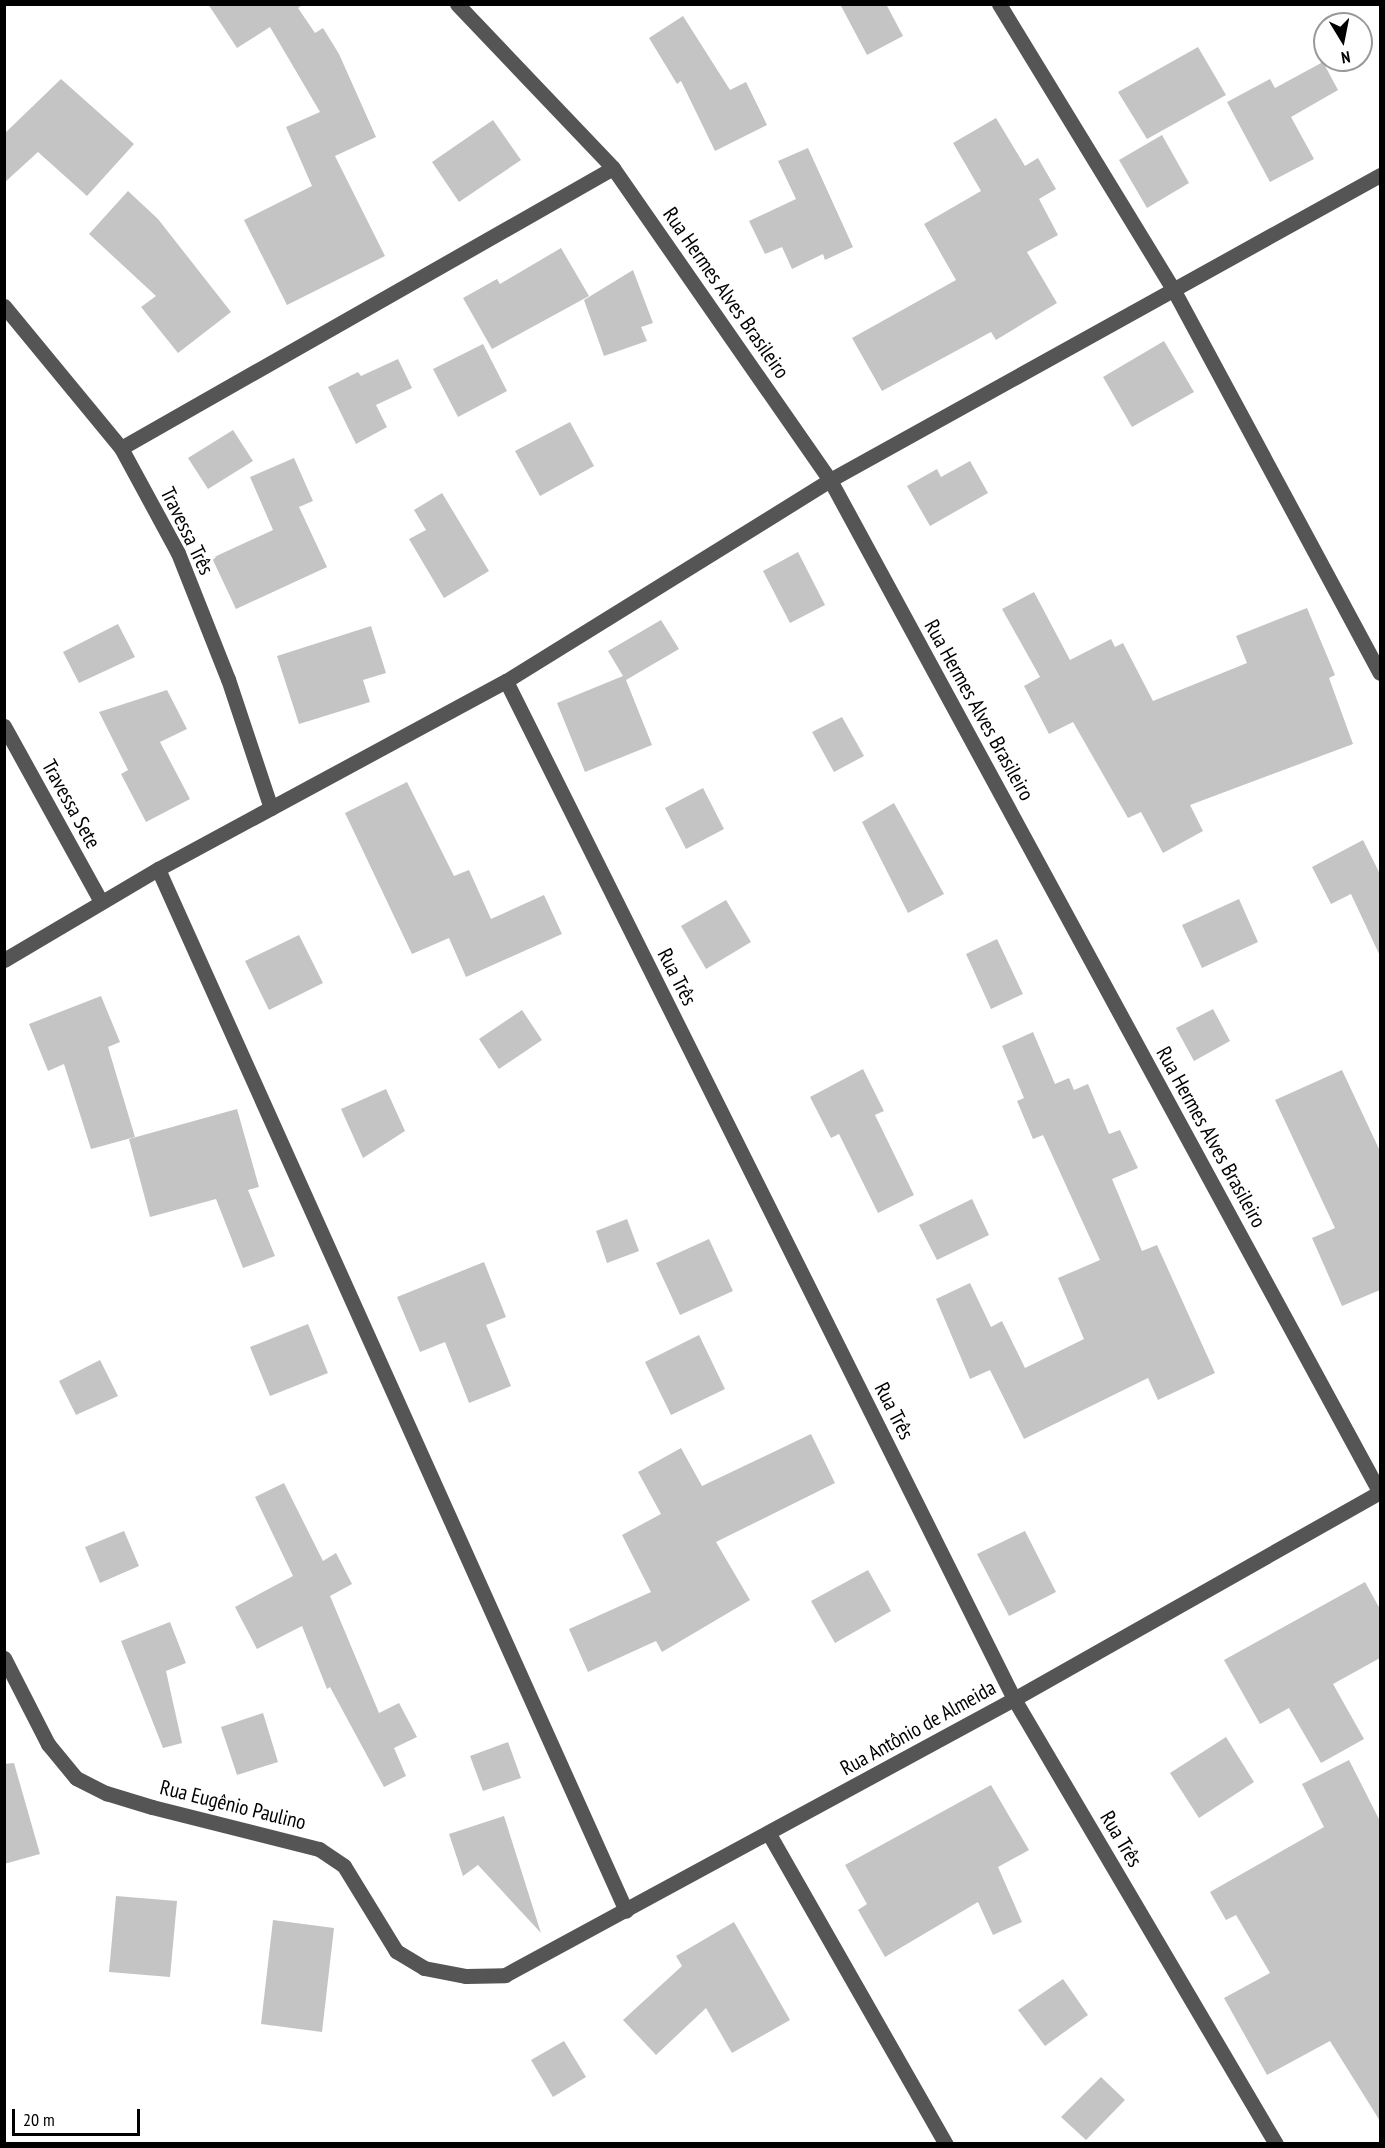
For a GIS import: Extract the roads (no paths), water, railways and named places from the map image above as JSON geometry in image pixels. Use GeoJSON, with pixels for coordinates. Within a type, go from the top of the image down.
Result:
{"type":"FeatureCollection","features":[{"type":"Feature","properties":{"kind":"street"},"geometry":{"type":"LineString","coordinates":[[999,4],[1173,289],[1380,673]]}},
{"type":"Feature","properties":{"kind":"street","name":"Rua Hermes Alves Brasileiro"},"geometry":{"type":"LineString","coordinates":[[460,5],[613,168],[830,480],[1380,1492]]}},
{"type":"Feature","properties":{"kind":"street"},"geometry":{"type":"LineString","coordinates":[[122,448],[613,168]]}},
{"type":"Feature","properties":{"kind":"street"},"geometry":{"type":"LineString","coordinates":[[4,960],[158,868],[506,681],[830,480],[1380,175]]}},
{"type":"Feature","properties":{"kind":"street","name":"Travessa Três"},"geometry":{"type":"LineString","coordinates":[[4,306],[122,448],[178,553],[228,679],[271,808]]}},
{"type":"Feature","properties":{"kind":"street","name":"Rua Três"},"geometry":{"type":"LineString","coordinates":[[506,681],[1014,1699],[1276,2144]]}},
{"type":"Feature","properties":{"kind":"street","name":"Travessa Sete"},"geometry":{"type":"LineString","coordinates":[[4,726],[101,902]]}},
{"type":"Feature","properties":{"kind":"street"},"geometry":{"type":"LineString","coordinates":[[158,868],[626,1911]]}},
{"type":"Feature","properties":{"kind":"street","name":"Rua Antônio de Almeida"},"geometry":{"type":"LineString","coordinates":[[466,1976],[505,1975],[626,1911],[1014,1699],[1380,1492]]}},
{"type":"Feature","properties":{"kind":"street","name":"Rua Eugênio Paulino"},"geometry":{"type":"LineString","coordinates":[[4,1658],[48,1744],[76,1778],[106,1793],[141,1804],[319,1849],[344,1866],[396,1951],[424,1968],[466,1976]]}},
{"type":"Feature","properties":{"kind":"street"},"geometry":{"type":"LineString","coordinates":[[769,1834],[946,2144]]}}]}
